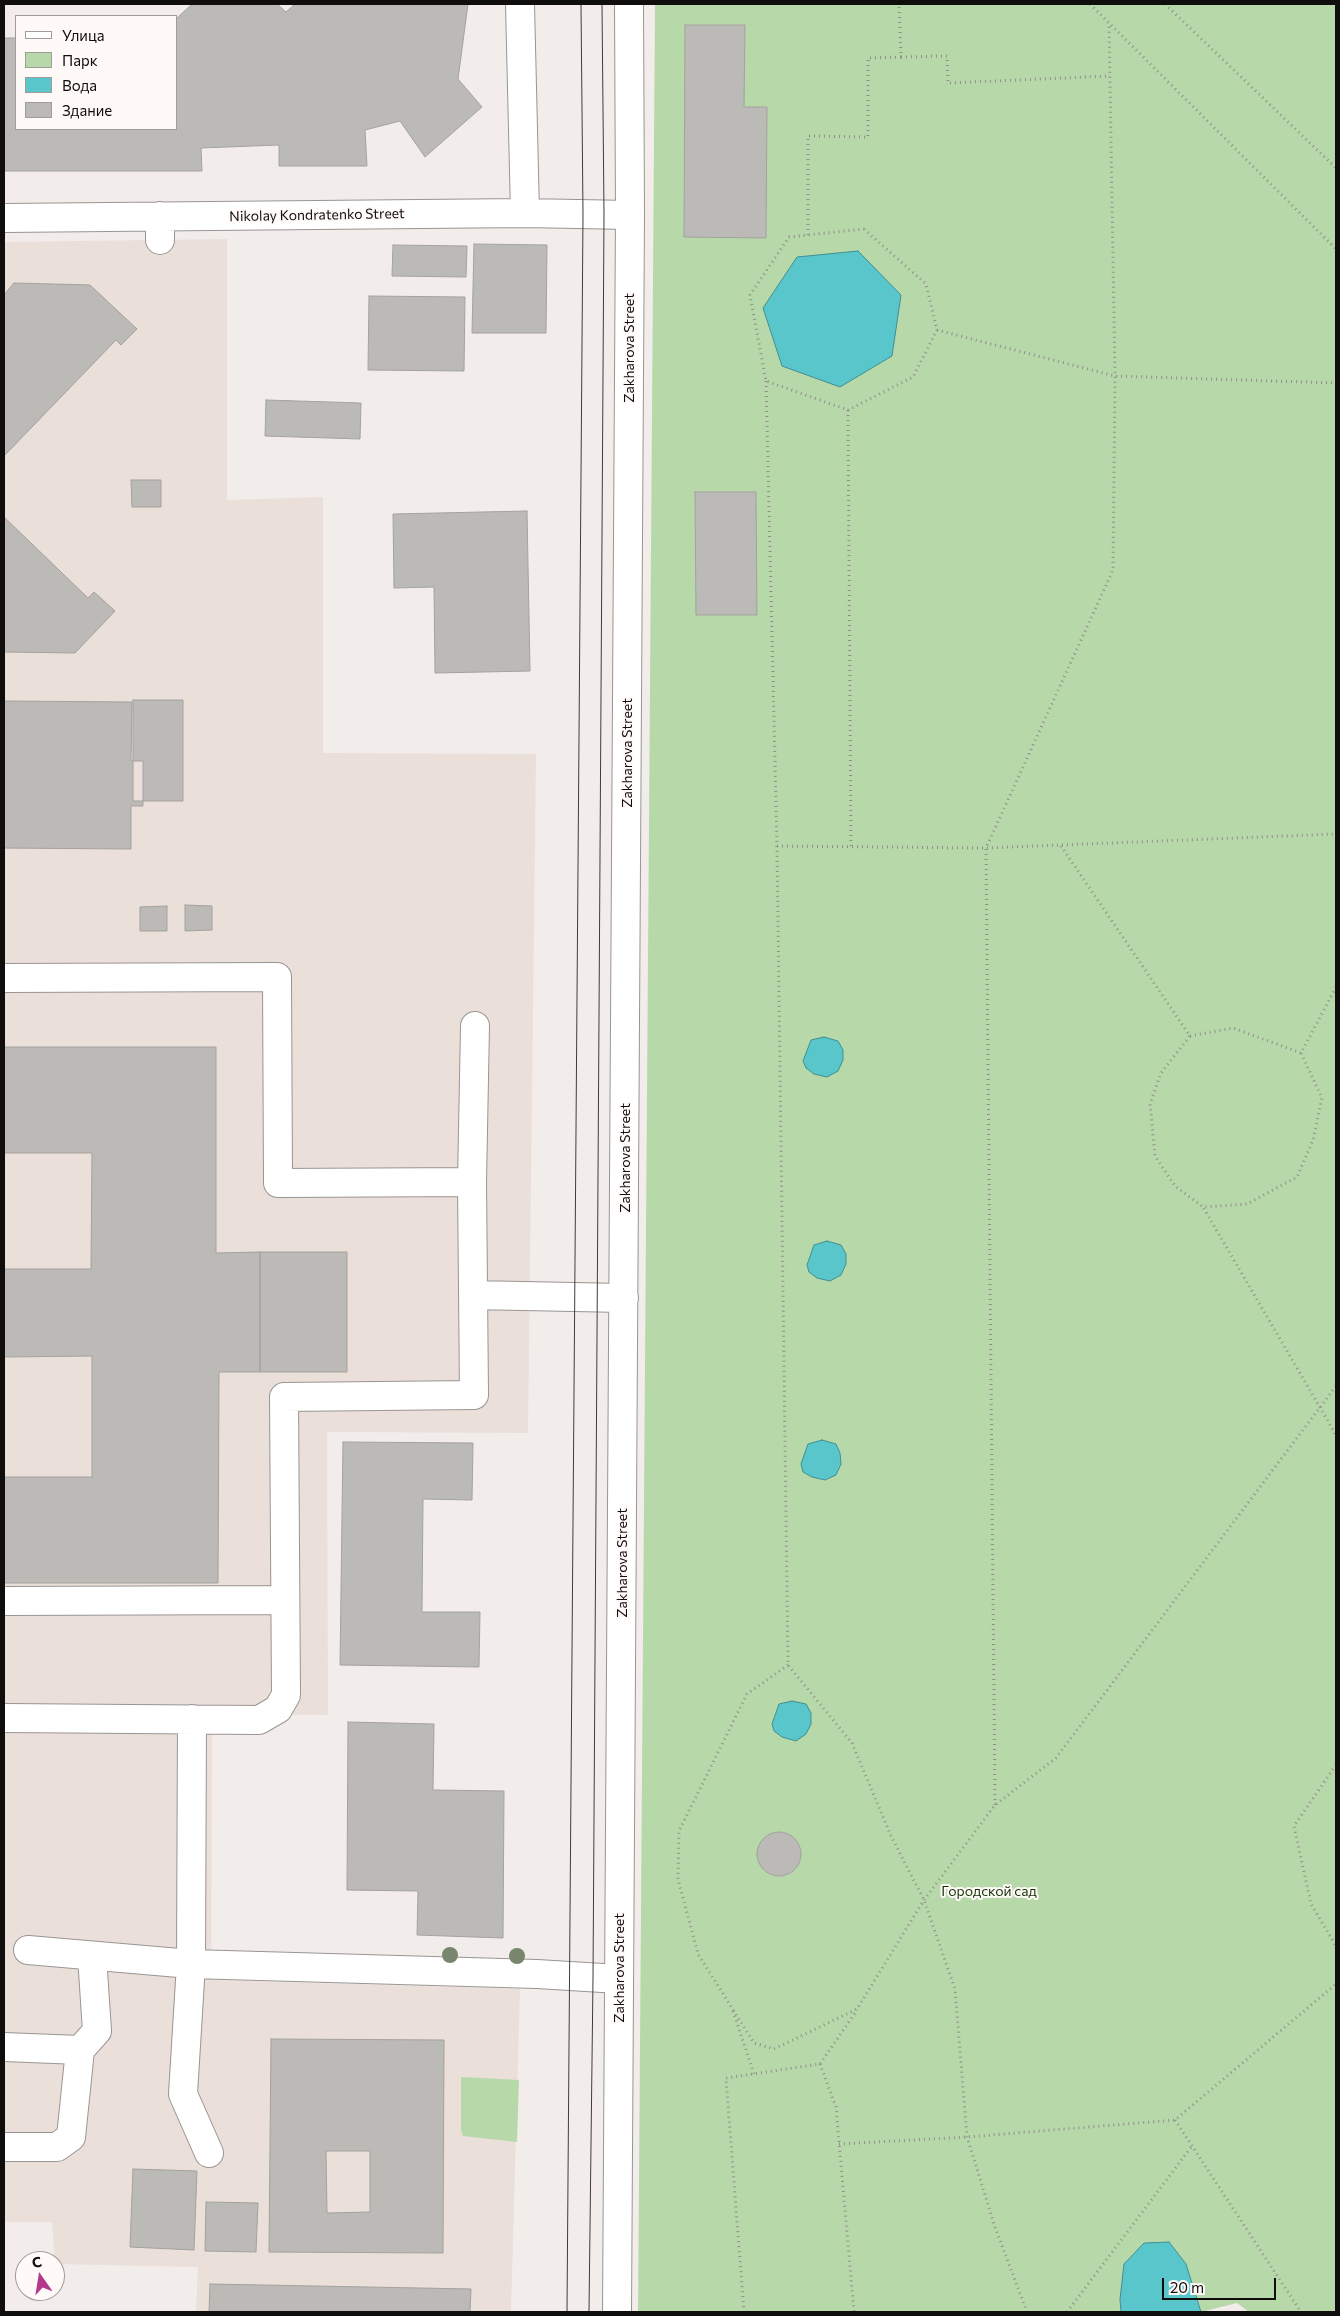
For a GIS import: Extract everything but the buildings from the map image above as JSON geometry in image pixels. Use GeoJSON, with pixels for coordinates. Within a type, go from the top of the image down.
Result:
{"type":"FeatureCollection","features":[{"type":"Feature","properties":{"kind":"street"},"geometry":{"type":"LineString","coordinates":[[520,4],[525,213]]}},
{"type":"Feature","properties":{"kind":"street","name":"Zakharova Street"},"geometry":{"type":"LineString","coordinates":[[617,2312],[630,215],[629,4]]}},
{"type":"Feature","properties":{"kind":"street","name":"Nikolay Kondratenko Street"},"geometry":{"type":"LineString","coordinates":[[4,218],[160,228],[525,213],[630,215]]}},
{"type":"Feature","properties":{"kind":"street"},"geometry":{"type":"LineString","coordinates":[[4,978],[277,976],[278,1183],[472,1182]]}},
{"type":"Feature","properties":{"kind":"street"},"geometry":{"type":"LineString","coordinates":[[4,1718],[259,1720],[278,1710],[286,1695],[284,1397],[474,1395],[472,1182],[476,1026]]}},
{"type":"Feature","properties":{"kind":"street"},"geometry":{"type":"LineString","coordinates":[[473,1295],[624,1298]]}},
{"type":"Feature","properties":{"kind":"street"},"geometry":{"type":"LineString","coordinates":[[4,1601],[285,1600]]}},
{"type":"Feature","properties":{"kind":"street"},"geometry":{"type":"LineString","coordinates":[[192,1719],[191,1964],[183,2094],[209,2153]]}},
{"type":"Feature","properties":{"kind":"street"},"geometry":{"type":"LineString","coordinates":[[28,1950],[191,1964],[537,1974],[619,1979]]}},
{"type":"Feature","properties":{"kind":"street"},"geometry":{"type":"LineString","coordinates":[[4,2147],[57,2147],[72,2137],[80,2050],[97,2031],[92,1956]]}},
{"type":"Feature","properties":{"kind":"street"},"geometry":{"type":"LineString","coordinates":[[4,2047],[80,2050]]}},
{"type":"Feature","properties":{"kind":"path"},"geometry":{"type":"LineString","coordinates":[[899,4],[901,57]]}},
{"type":"Feature","properties":{"kind":"path"},"geometry":{"type":"LineString","coordinates":[[1090,4],[1336,250]]}},
{"type":"Feature","properties":{"kind":"path"},"geometry":{"type":"LineString","coordinates":[[1166,4],[1336,168]]}},
{"type":"Feature","properties":{"kind":"path"},"geometry":{"type":"LineString","coordinates":[[995,1805],[986,848],[1113,570],[1115,376],[1109,23]]}},
{"type":"Feature","properties":{"kind":"path"},"geometry":{"type":"LineString","coordinates":[[808,235],[808,136],[868,137],[868,58],[947,56],[948,83],[1110,76]]}},
{"type":"Feature","properties":{"kind":"path"},"geometry":{"type":"LineString","coordinates":[[766,382],[848,410],[913,378],[937,330],[926,284],[864,229],[789,237],[750,295],[766,382],[777,846],[788,1665],[852,1743],[891,1836],[924,1900],[955,1989],[967,2137],[995,2227],[1027,2312]]}},
{"type":"Feature","properties":{"kind":"path"},"geometry":{"type":"LineString","coordinates":[[937,330],[1115,376],[1336,384]]}},
{"type":"Feature","properties":{"kind":"path"},"geometry":{"type":"LineString","coordinates":[[848,410],[851,847]]}},
{"type":"Feature","properties":{"kind":"path"},"geometry":{"type":"LineString","coordinates":[[777,846],[986,848],[1336,834]]}},
{"type":"Feature","properties":{"kind":"path"},"geometry":{"type":"LineString","coordinates":[[1061,845],[1190,1036]]}},
{"type":"Feature","properties":{"kind":"path"},"geometry":{"type":"LineString","coordinates":[[1301,1053],[1336,987]]}},
{"type":"Feature","properties":{"kind":"path"},"geometry":{"type":"LineString","coordinates":[[1203,1207],[1247,1204],[1297,1177],[1313,1140],[1322,1098],[1301,1053],[1233,1028],[1190,1036],[1161,1073],[1150,1104],[1155,1156],[1175,1186],[1203,1207],[1336,1435]]}},
{"type":"Feature","properties":{"kind":"path"},"geometry":{"type":"LineString","coordinates":[[744,2312],[726,2078],[820,2064],[857,2009],[924,1900],[995,1805],[1056,1758],[1201,1567],[1319,1406],[1336,1386]]}},
{"type":"Feature","properties":{"kind":"path"},"geometry":{"type":"LineString","coordinates":[[788,1665],[747,1694],[679,1831],[678,1879],[698,1954],[754,2043],[774,2049],[857,2009]]}},
{"type":"Feature","properties":{"kind":"path"},"geometry":{"type":"LineString","coordinates":[[1336,1765],[1294,1826],[1311,1904],[1336,1946]]}},
{"type":"Feature","properties":{"kind":"path"},"geometry":{"type":"LineString","coordinates":[[839,2144],[967,2137],[1175,2120],[1336,1984]]}},
{"type":"Feature","properties":{"kind":"path"},"geometry":{"type":"LineString","coordinates":[[731,2006],[754,2074]]}},
{"type":"Feature","properties":{"kind":"path"},"geometry":{"type":"LineString","coordinates":[[820,2064],[836,2107],[854,2312]]}},
{"type":"Feature","properties":{"kind":"path"},"geometry":{"type":"LineString","coordinates":[[1175,2120],[1301,2312]]}},
{"type":"Feature","properties":{"kind":"path"},"geometry":{"type":"LineString","coordinates":[[1066,2312],[1192,2146]]}},
{"type":"Feature","properties":{"kind":"shaded area"},"geometry":{"type":"Polygon","coordinates":[[[227,239],[227,500],[323,497],[323,753],[536,754],[528,1433],[327,1432],[328,1715],[212,1714],[211,1980],[520,1989],[511,2312],[196,2312],[198,2267],[65,2264],[65,2251],[54,2251],[52,2222],[4,2222],[4,242],[227,239]]]}},
{"type":"Feature","properties":{"kind":"green space","name":"Городской сад"},"geometry":{"type":"Polygon","coordinates":[[[655,4],[1336,4],[1336,2312],[1249,2312],[1237,2303],[1201,2312],[1186,2264],[1120,2299],[1121,2312],[638,2312],[655,4]]]}},
{"type":"Feature","properties":{"kind":"green space"},"geometry":{"type":"Polygon","coordinates":[[[461,2077],[519,2080],[517,2142],[463,2136],[461,2130],[461,2077]]]}},
{"type":"Feature","properties":{"kind":"water"},"geometry":{"type":"Polygon","coordinates":[[[858,251],[901,295],[892,356],[840,387],[782,366],[763,308],[797,257],[858,251]]]}},
{"type":"Feature","properties":{"kind":"water"},"geometry":{"type":"Polygon","coordinates":[[[824,1037],[838,1041],[843,1050],[843,1060],[838,1071],[827,1077],[814,1074],[806,1068],[803,1061],[811,1040],[824,1037]]]}},
{"type":"Feature","properties":{"kind":"water"},"geometry":{"type":"Polygon","coordinates":[[[827,1241],[841,1245],[846,1254],[846,1264],[841,1275],[830,1281],[817,1278],[809,1272],[807,1265],[814,1245],[827,1241]]]}},
{"type":"Feature","properties":{"kind":"water"},"geometry":{"type":"Polygon","coordinates":[[[822,1440],[836,1444],[840,1453],[841,1464],[836,1475],[825,1480],[812,1477],[803,1472],[801,1464],[808,1444],[822,1440]]]}},
{"type":"Feature","properties":{"kind":"water"},"geometry":{"type":"Polygon","coordinates":[[[792,1701],[806,1704],[811,1713],[811,1724],[806,1734],[796,1741],[782,1737],[774,1731],[772,1724],[779,1704],[792,1701]]]}},
{"type":"Feature","properties":{"kind":"water"},"geometry":{"type":"Polygon","coordinates":[[[1169,2242],[1186,2264],[1201,2312],[1121,2312],[1120,2299],[1124,2264],[1144,2243],[1169,2242]]]}},
{"type":"Feature","properties":{"kind":"tram line"},"geometry":{"type":"LineString","coordinates":[[567,2312],[583,214],[581,4]]}},
{"type":"Feature","properties":{"kind":"tram line"},"geometry":{"type":"LineString","coordinates":[[589,2312],[593,1978],[604,214],[602,4]]}}]}
